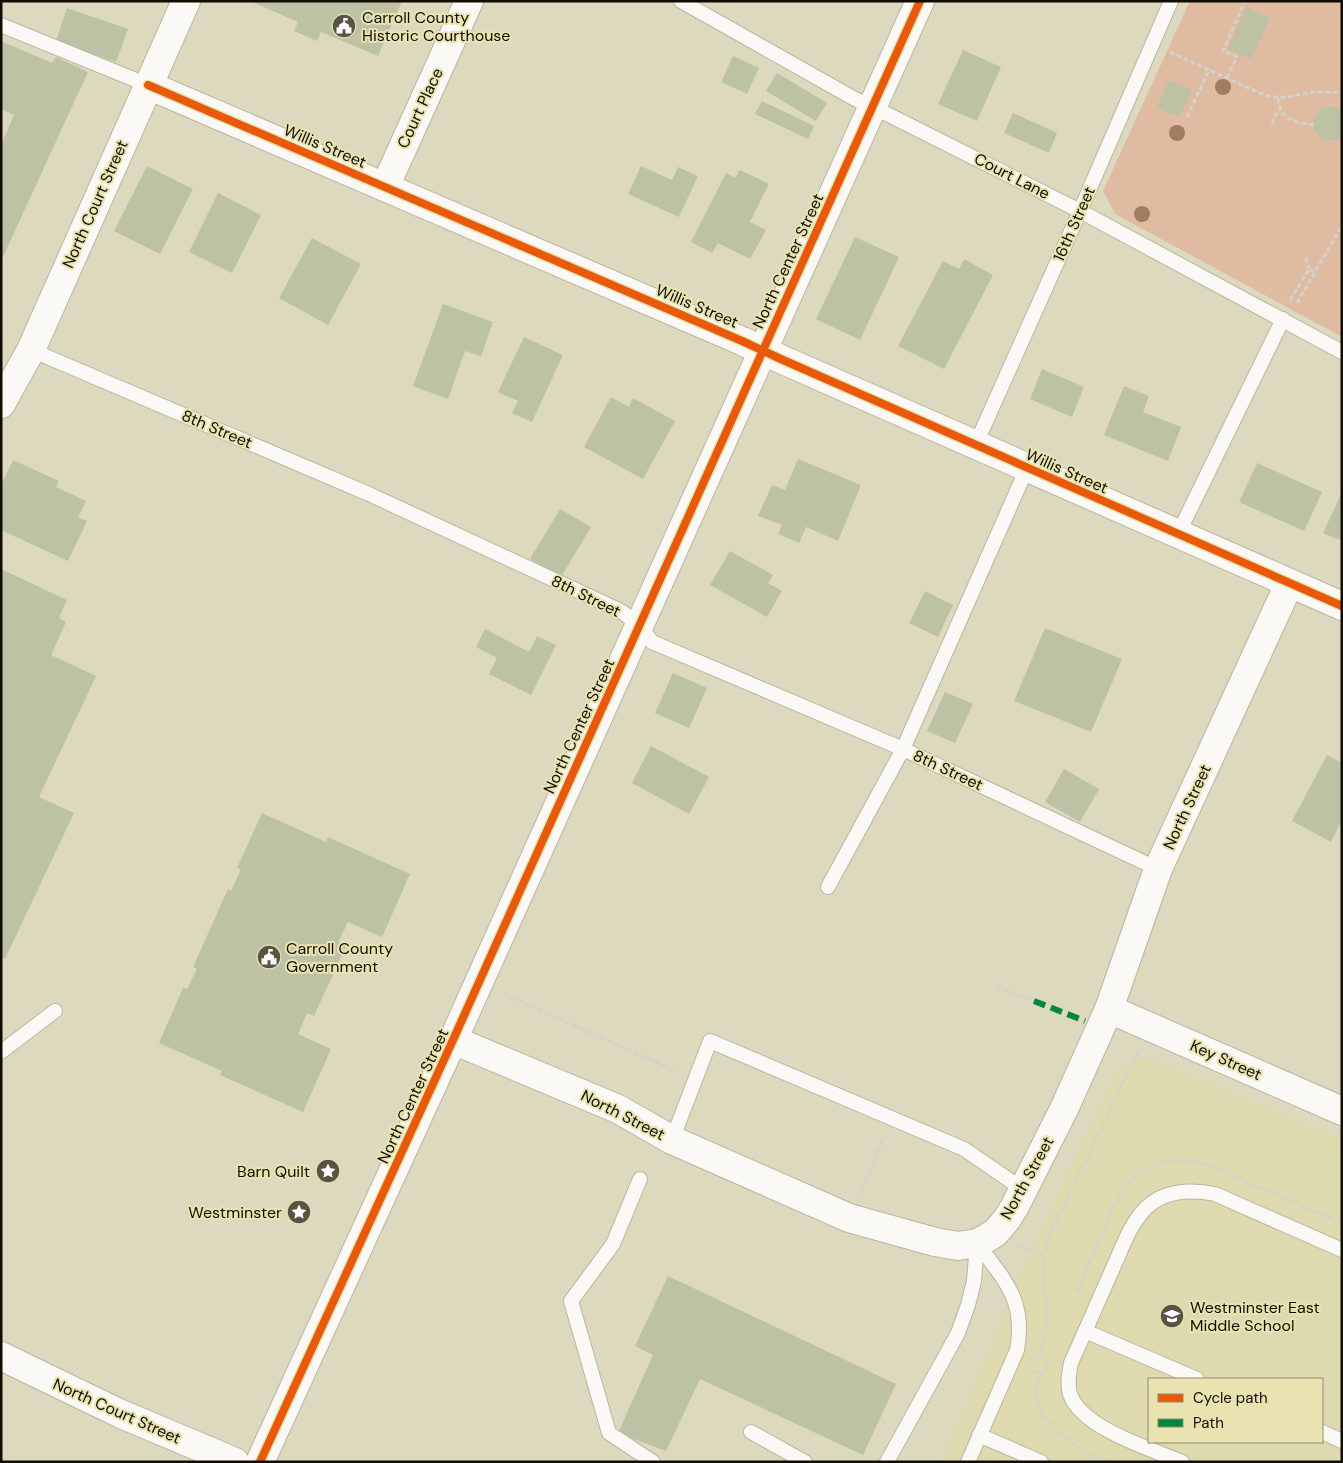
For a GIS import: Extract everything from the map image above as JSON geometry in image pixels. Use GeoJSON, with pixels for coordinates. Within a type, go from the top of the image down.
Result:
{"type":"FeatureCollection","features":[{"type":"Feature","properties":{"kind":"street","name":"North Court Street"},"geometry":{"type":"LineString","coordinates":[[1,404],[30,350],[186,1]]}},
{"type":"Feature","properties":{"kind":"street","name":"Court Place"},"geometry":{"type":"LineString","coordinates":[[385,187],[469,1]]}},
{"type":"Feature","properties":{"kind":"street","name":"North Center Street"},"geometry":{"type":"LineString","coordinates":[[260,1462],[454,1040],[522,884],[640,626],[920,1]]}},
{"type":"Feature","properties":{"kind":"street","name":"Willis Street"},"geometry":{"type":"LineString","coordinates":[[148,85],[762,351],[1342,606]]}},
{"type":"Feature","properties":{"kind":"street","name":"North Street"},"geometry":{"type":"LineString","coordinates":[[454,1040],[618,1109],[672,1140],[850,1218],[948,1245],[958,1246],[977,1243],[996,1232],[1007,1219],[1024,1190],[1064,1109],[1110,1009],[1158,869],[1289,584]]}},
{"type":"Feature","properties":{"kind":"street","name":"Key Street"},"geometry":{"type":"LineString","coordinates":[[1110,1009],[1342,1111]]}},
{"type":"Feature","properties":{"kind":"street","name":"North Court Street"},"geometry":{"type":"LineString","coordinates":[[1,1356],[122,1414],[235,1462]]}},
{"type":"Feature","properties":{"kind":"lane","name":"Court Lane"},"geometry":{"type":"LineString","coordinates":[[682,1],[853,98],[1284,313],[1342,352]]}},
{"type":"Feature","properties":{"kind":"lane","name":"16th Street"},"geometry":{"type":"LineString","coordinates":[[975,446],[1171,1]]}},
{"type":"Feature","properties":{"kind":"lane"},"geometry":{"type":"LineString","coordinates":[[1,25],[148,85]]}},
{"type":"Feature","properties":{"kind":"lane"},"geometry":{"type":"LineString","coordinates":[[1178,534],[1284,313]]}},
{"type":"Feature","properties":{"kind":"lane","name":"8th Street"},"geometry":{"type":"LineString","coordinates":[[30,350],[368,494],[621,611],[640,626],[652,642],[903,749],[1158,869]]}},
{"type":"Feature","properties":{"kind":"lane"},"geometry":{"type":"LineString","coordinates":[[828,887],[903,749],[1027,468]]}},
{"type":"Feature","properties":{"kind":"lane"},"geometry":{"type":"LineString","coordinates":[[1,1052],[55,1010]]}},
{"type":"Feature","properties":{"kind":"lane"},"geometry":{"type":"LineString","coordinates":[[672,1140],[710,1040],[964,1149],[1024,1190]]}},
{"type":"Feature","properties":{"kind":"lane"},"geometry":{"type":"LineString","coordinates":[[640,1180],[613,1244],[572,1302],[609,1433],[653,1462]]}},
{"type":"Feature","properties":{"kind":"lane"},"geometry":{"type":"LineString","coordinates":[[1182,1462],[1103,1428],[1078,1408],[1070,1394],[1068,1379],[1071,1363],[1136,1220],[1147,1207],[1159,1199],[1174,1193],[1202,1191],[1215,1194],[1342,1250]]}},
{"type":"Feature","properties":{"kind":"lane"},"geometry":{"type":"LineString","coordinates":[[968,1462],[1017,1350],[1020,1334],[1018,1306],[1013,1293],[977,1243]]}},
{"type":"Feature","properties":{"kind":"lane"},"geometry":{"type":"LineString","coordinates":[[887,1462],[958,1333],[974,1280],[977,1243]]}},
{"type":"Feature","properties":{"kind":"lane"},"geometry":{"type":"LineString","coordinates":[[1085,1331],[1195,1378]]}},
{"type":"Feature","properties":{"kind":"lane"},"geometry":{"type":"LineString","coordinates":[[751,1432],[805,1462]]}},
{"type":"Feature","properties":{"kind":"lane"},"geometry":{"type":"LineString","coordinates":[[1323,1432],[1342,1441]]}},
{"type":"Feature","properties":{"kind":"lane"},"geometry":{"type":"LineString","coordinates":[[979,1435],[1041,1462]]}},
{"type":"Feature","properties":{"kind":"path"},"geometry":{"type":"LineString","coordinates":[[1227,78],[1237,57],[1223,51],[1245,1]]}},
{"type":"Feature","properties":{"kind":"path"},"geometry":{"type":"LineString","coordinates":[[1176,55],[1264,95],[1278,98],[1320,92],[1342,93]]}},
{"type":"Feature","properties":{"kind":"path"},"geometry":{"type":"LineString","coordinates":[[1188,117],[1209,70]]}},
{"type":"Feature","properties":{"kind":"path"},"geometry":{"type":"LineString","coordinates":[[1278,98],[1280,111],[1289,120],[1314,125]]}},
{"type":"Feature","properties":{"kind":"path"},"geometry":{"type":"LineString","coordinates":[[1272,124],[1276,114],[1280,111]]}},
{"type":"Feature","properties":{"kind":"path"},"geometry":{"type":"LineString","coordinates":[[1294,307],[1342,226]]}},
{"type":"Feature","properties":{"kind":"path"},"geometry":{"type":"LineString","coordinates":[[1284,313],[1309,269],[1306,258]]}},
{"type":"Feature","properties":{"kind":"path"},"geometry":{"type":"LineString","coordinates":[[1309,269],[1315,272]]}},
{"type":"Feature","properties":{"kind":"path"},"geometry":{"type":"LineString","coordinates":[[996,986],[1034,1001]]}},
{"type":"Feature","properties":{"kind":"path"},"geometry":{"type":"LineString","coordinates":[[502,991],[505,995],[695,1079]]}},
{"type":"Feature","properties":{"kind":"path"},"geometry":{"type":"LineString","coordinates":[[1029,1377],[1040,1354],[1045,1333],[1048,1311],[1043,1278],[1043,1256],[1051,1232],[1139,1049]]}},
{"type":"Feature","properties":{"kind":"path"},"geometry":{"type":"LineString","coordinates":[[864,1186],[892,1118]]}},
{"type":"Feature","properties":{"kind":"path"},"geometry":{"type":"LineString","coordinates":[[1076,1295],[1121,1192],[1132,1178],[1147,1167],[1161,1163],[1196,1161],[1342,1223]]}},
{"type":"Feature","properties":{"kind":"path"},"geometry":{"type":"LineString","coordinates":[[1013,1243],[1043,1256]]}},
{"type":"Feature","properties":{"kind":"path"},"geometry":{"type":"LineString","coordinates":[[1050,1357],[1036,1391],[1036,1399],[1040,1411],[1051,1425],[1068,1441],[1082,1450],[1109,1462]]}},
{"type":"Feature","properties":{"kind":"path"},"geometry":{"type":"LineString","coordinates":[[1032,1371],[1042,1375]]}},
{"type":"Feature","properties":{"kind":"shaded area"},"geometry":{"type":"Polygon","coordinates":[[[1190,1],[1342,1],[1342,337],[1115,214],[1103,191],[1190,1]]]}},
{"type":"Feature","properties":{"kind":"shaded area","name":"Westminster East Middle School"},"geometry":{"type":"Polygon","coordinates":[[[1150,1058],[1342,1140],[1342,1462],[941,1462],[1030,1253],[1116,1073],[1131,1061],[1150,1058]]]}},
{"type":"Feature","properties":{"kind":"building","name":"Carroll County Historic Courthouse"},"geometry":{"type":"Polygon","coordinates":[[[250,1],[402,1],[378,56],[321,32],[317,41],[294,31],[298,22],[250,1]]]}},
{"type":"Feature","properties":{"kind":"building"},"geometry":{"type":"Polygon","coordinates":[[[1246,7],[1270,18],[1252,59],[1228,49],[1246,7]]]}},
{"type":"Feature","properties":{"kind":"building"},"geometry":{"type":"Polygon","coordinates":[[[67,8],[128,29],[116,62],[56,41],[67,8]]]}},
{"type":"Feature","properties":{"kind":"building"},"geometry":{"type":"Polygon","coordinates":[[[1,41],[52,63],[56,57],[88,72],[1,261],[1,145],[14,115],[1,109],[1,41]]]}},
{"type":"Feature","properties":{"kind":"building"},"geometry":{"type":"Polygon","coordinates":[[[963,50],[1001,67],[977,121],[938,104],[963,50]]]}},
{"type":"Feature","properties":{"kind":"building"},"geometry":{"type":"Polygon","coordinates":[[[733,56],[759,68],[747,94],[721,82],[733,56]]]}},
{"type":"Feature","properties":{"kind":"building"},"geometry":{"type":"Polygon","coordinates":[[[777,73],[827,103],[816,121],[766,91],[777,73]]]}},
{"type":"Feature","properties":{"kind":"building"},"geometry":{"type":"Polygon","coordinates":[[[1169,80],[1192,89],[1180,117],[1157,108],[1169,80]]]}},
{"type":"Feature","properties":{"kind":"building"},"geometry":{"type":"Polygon","coordinates":[[[762,101],[814,126],[808,139],[755,114],[762,101]]]}},
{"type":"Feature","properties":{"kind":"building"},"geometry":{"type":"Polygon","coordinates":[[[1322,107],[1337,107],[1342,112],[1342,136],[1337,140],[1323,140],[1314,130],[1313,119],[1322,107]]]}},
{"type":"Feature","properties":{"kind":"building"},"geometry":{"type":"Polygon","coordinates":[[[1013,113],[1057,133],[1049,153],[1004,133],[1013,113]]]}},
{"type":"Feature","properties":{"kind":"building"},"geometry":{"type":"Polygon","coordinates":[[[147,166],[193,189],[160,254],[114,231],[147,166]]]}},
{"type":"Feature","properties":{"kind":"building"},"geometry":{"type":"Polygon","coordinates":[[[641,166],[672,180],[678,167],[698,176],[679,217],[628,194],[641,166]]]}},
{"type":"Feature","properties":{"kind":"building"},"geometry":{"type":"Polygon","coordinates":[[[740,170],[769,184],[750,222],[766,230],[750,259],[718,243],[712,253],[691,242],[726,173],[735,178],[740,170]]]}},
{"type":"Feature","properties":{"kind":"building"},"geometry":{"type":"Polygon","coordinates":[[[218,193],[261,215],[232,273],[189,252],[218,193]]]}},
{"type":"Feature","properties":{"kind":"building"},"geometry":{"type":"Polygon","coordinates":[[[855,237],[899,257],[860,340],[816,319],[855,237]]]}},
{"type":"Feature","properties":{"kind":"building"},"geometry":{"type":"Polygon","coordinates":[[[312,238],[361,264],[328,325],[279,298],[312,238]]]}},
{"type":"Feature","properties":{"kind":"building"},"geometry":{"type":"Polygon","coordinates":[[[964,259],[993,275],[944,369],[898,346],[943,261],[959,269],[964,259]]]}},
{"type":"Feature","properties":{"kind":"building"},"geometry":{"type":"Polygon","coordinates":[[[443,304],[493,322],[481,356],[465,351],[448,399],[413,386],[443,304]]]}},
{"type":"Feature","properties":{"kind":"building"},"geometry":{"type":"Polygon","coordinates":[[[524,337],[563,355],[532,422],[512,413],[518,401],[498,392],[524,337]]]}},
{"type":"Feature","properties":{"kind":"building"},"geometry":{"type":"Polygon","coordinates":[[[1042,369],[1084,387],[1072,417],[1030,399],[1042,369]]]}},
{"type":"Feature","properties":{"kind":"building"},"geometry":{"type":"Polygon","coordinates":[[[1124,386],[1149,396],[1143,412],[1181,427],[1168,461],[1104,435],[1124,386]]]}},
{"type":"Feature","properties":{"kind":"building"},"geometry":{"type":"Polygon","coordinates":[[[611,397],[629,407],[633,398],[675,421],[643,479],[584,447],[611,397]]]}},
{"type":"Feature","properties":{"kind":"building"},"geometry":{"type":"Polygon","coordinates":[[[798,459],[861,485],[838,541],[806,527],[799,543],[778,534],[782,525],[758,516],[772,485],[785,490],[798,459]]]}},
{"type":"Feature","properties":{"kind":"building"},"geometry":{"type":"Polygon","coordinates":[[[13,460],[59,481],[56,487],[86,501],[78,517],[87,521],[68,561],[1,530],[1,485],[13,460]]]}},
{"type":"Feature","properties":{"kind":"building"},"geometry":{"type":"Polygon","coordinates":[[[1257,463],[1322,492],[1304,531],[1239,502],[1257,463]]]}},
{"type":"Feature","properties":{"kind":"building"},"geometry":{"type":"Polygon","coordinates":[[[1342,492],[1342,541],[1323,533],[1342,492]]]}},
{"type":"Feature","properties":{"kind":"building"},"geometry":{"type":"Polygon","coordinates":[[[560,509],[591,527],[561,577],[530,559],[560,509]]]}},
{"type":"Feature","properties":{"kind":"building"},"geometry":{"type":"Polygon","coordinates":[[[730,551],[773,575],[768,583],[782,591],[767,617],[710,585],[730,551]]]}},
{"type":"Feature","properties":{"kind":"building"},"geometry":{"type":"Polygon","coordinates":[[[1,569],[67,600],[59,618],[66,622],[51,655],[96,676],[39,797],[74,813],[5,959],[1,957],[1,569]]]}},
{"type":"Feature","properties":{"kind":"building"},"geometry":{"type":"Polygon","coordinates":[[[925,591],[953,605],[938,637],[909,623],[925,591]]]}},
{"type":"Feature","properties":{"kind":"building"},"geometry":{"type":"Polygon","coordinates":[[[1045,628],[1122,659],[1091,732],[1014,701],[1045,628]]]}},
{"type":"Feature","properties":{"kind":"building"},"geometry":{"type":"Polygon","coordinates":[[[485,629],[529,652],[537,636],[556,645],[531,695],[489,674],[497,658],[476,647],[485,629]]]}},
{"type":"Feature","properties":{"kind":"building"},"geometry":{"type":"Polygon","coordinates":[[[673,673],[707,688],[689,728],[655,713],[673,673]]]}},
{"type":"Feature","properties":{"kind":"building"},"geometry":{"type":"Polygon","coordinates":[[[945,692],[973,704],[955,743],[927,731],[945,692]]]}},
{"type":"Feature","properties":{"kind":"building"},"geometry":{"type":"Polygon","coordinates":[[[651,746],[709,777],[689,814],[632,783],[651,746]]]}},
{"type":"Feature","properties":{"kind":"building"},"geometry":{"type":"Polygon","coordinates":[[[1327,755],[1342,763],[1342,825],[1340,824],[1331,842],[1292,821],[1327,755]]]}},
{"type":"Feature","properties":{"kind":"building"},"geometry":{"type":"Polygon","coordinates":[[[1064,769],[1099,789],[1080,822],[1045,802],[1064,769]]]}},
{"type":"Feature","properties":{"kind":"building","name":"Carroll County Government"},"geometry":{"type":"Polygon","coordinates":[[[262,813],[326,842],[328,837],[410,874],[382,937],[348,922],[338,943],[346,946],[314,1016],[307,1013],[298,1034],[331,1049],[303,1112],[220,1075],[222,1071],[159,1043],[183,988],[187,989],[197,969],[193,967],[228,889],[231,891],[241,869],[237,868],[262,813]]]}},
{"type":"Feature","properties":{"kind":"building"},"geometry":{"type":"Polygon","coordinates":[[[668,1276],[896,1384],[863,1455],[700,1379],[666,1451],[618,1433],[653,1355],[635,1346],[668,1276]]]}},
{"type":"Feature","properties":{"kind":"marked path"},"geometry":{"type":"LineString","coordinates":[[1034,1001],[1085,1021]]}},
{"type":"Feature","properties":{"kind":"cycle path"},"geometry":{"type":"LineString","coordinates":[[260,1462],[453,1040],[920,1]]}},
{"type":"Feature","properties":{"kind":"cycle path"},"geometry":{"type":"LineString","coordinates":[[148,85],[742,341],[1342,606]]}},
{"type":"Feature","properties":{"kind":"place","name":"Carroll County Historic Courthouse"},"geometry":{"type":"Point","coordinates":[344,26]}},
{"type":"Feature","properties":{"kind":"place","name":"Carroll County Government"},"geometry":{"type":"Point","coordinates":[269,957]}},
{"type":"Feature","properties":{"kind":"place","name":"Barn Quilt"},"geometry":{"type":"Point","coordinates":[328,1171]}},
{"type":"Feature","properties":{"kind":"place","name":"Westminster"},"geometry":{"type":"Point","coordinates":[299,1212]}},
{"type":"Feature","properties":{"kind":"place","name":"Westminster East Middle School"},"geometry":{"type":"Point","coordinates":[1172,1316]}}]}
